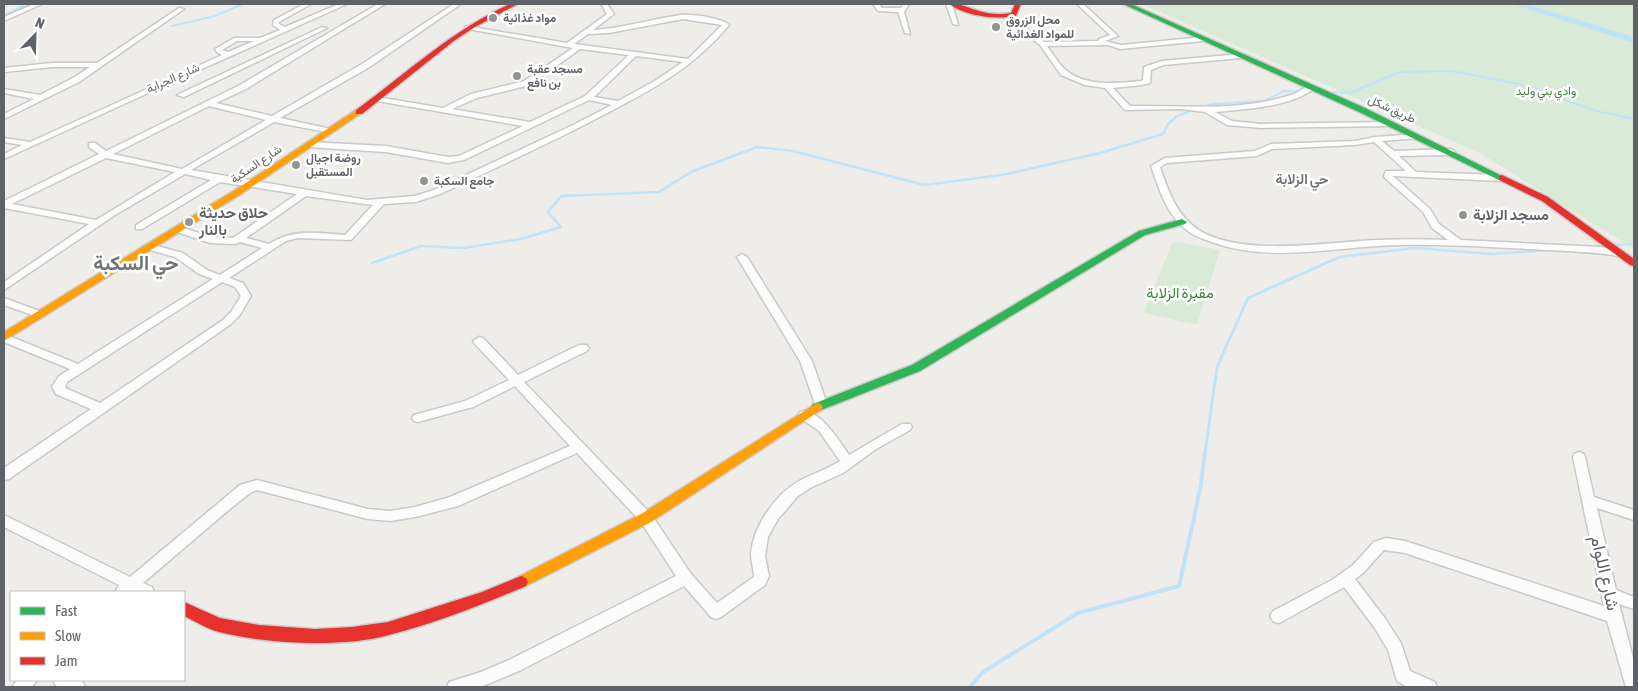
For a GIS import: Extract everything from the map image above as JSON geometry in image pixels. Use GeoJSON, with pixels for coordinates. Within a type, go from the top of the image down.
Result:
{"type":"FeatureCollection","features":[{"type":"Feature","properties":{"kind":"main road"},"geometry":{"type":"LineString","coordinates":[[950,4],[987,16],[1007,17],[1017,12],[1018,4]]}},
{"type":"Feature","properties":{"kind":"main road","name":"طريق شكل"},"geometry":{"type":"LineString","coordinates":[[1126,4],[1417,136],[1556,205],[1618,253],[1634,263]]}},
{"type":"Feature","properties":{"kind":"main road","name":"شارع السكبة"},"geometry":{"type":"LineString","coordinates":[[4,337],[153,248],[252,184],[377,99],[468,27],[509,5]]}},
{"type":"Feature","properties":{"kind":"main road"},"geometry":{"type":"LineString","coordinates":[[185,609],[218,625],[259,632],[324,635],[388,629],[485,597],[529,579],[646,518],[821,404],[916,368],[1070,274],[1142,233],[1182,222]]}},
{"type":"Feature","properties":{"kind":"street"},"geometry":{"type":"LineString","coordinates":[[4,19],[39,4]]}},
{"type":"Feature","properties":{"kind":"street"},"geometry":{"type":"LineString","coordinates":[[283,29],[276,25],[276,21],[308,4]]}},
{"type":"Feature","properties":{"kind":"street","name":"شارع الجرابة"},"geometry":{"type":"LineString","coordinates":[[4,157],[227,54],[344,4]]}},
{"type":"Feature","properties":{"kind":"street"},"geometry":{"type":"LineString","coordinates":[[4,204],[209,104],[258,78],[382,4]]}},
{"type":"Feature","properties":{"kind":"street"},"geometry":{"type":"LineString","coordinates":[[4,287],[98,223],[365,66],[458,4]]}},
{"type":"Feature","properties":{"kind":"street"},"geometry":{"type":"LineString","coordinates":[[568,45],[590,32],[611,14],[604,4]]}},
{"type":"Feature","properties":{"kind":"street"},"geometry":{"type":"LineString","coordinates":[[876,4],[878,9],[884,12],[901,11]]}},
{"type":"Feature","properties":{"kind":"street"},"geometry":{"type":"LineString","coordinates":[[901,11],[906,4]]}},
{"type":"Feature","properties":{"kind":"street"},"geometry":{"type":"LineString","coordinates":[[950,4],[956,24]]}},
{"type":"Feature","properties":{"kind":"street"},"geometry":{"type":"LineString","coordinates":[[1080,4],[1115,36],[1101,40],[1098,44]]}},
{"type":"Feature","properties":{"kind":"street"},"geometry":{"type":"LineString","coordinates":[[4,117],[42,98],[99,65],[181,9]]}},
{"type":"Feature","properties":{"kind":"street"},"geometry":{"type":"LineString","coordinates":[[901,11],[908,33]]}},
{"type":"Feature","properties":{"kind":"street"},"geometry":{"type":"LineString","coordinates":[[1007,17],[1042,44],[1064,73],[1088,83],[1107,86],[1142,83],[1147,81],[1147,69],[1162,63],[1241,56]]}},
{"type":"Feature","properties":{"kind":"street"},"geometry":{"type":"LineString","coordinates":[[92,145],[106,155],[219,179],[367,203],[416,199],[437,192],[620,104],[656,84],[690,61],[726,25],[725,23],[683,18],[609,32],[590,32]]}},
{"type":"Feature","properties":{"kind":"street"},"geometry":{"type":"LineString","coordinates":[[297,23],[336,30]]}},
{"type":"Feature","properties":{"kind":"street"},"geometry":{"type":"LineString","coordinates":[[468,27],[579,47],[690,61]]}},
{"type":"Feature","properties":{"kind":"street"},"geometry":{"type":"LineString","coordinates":[[181,95],[324,28]]}},
{"type":"Feature","properties":{"kind":"street"},"geometry":{"type":"LineString","coordinates":[[1042,44],[1109,43],[1120,46],[1203,39]]}},
{"type":"Feature","properties":{"kind":"street"},"geometry":{"type":"LineString","coordinates":[[446,109],[474,96],[527,83],[579,47]]}},
{"type":"Feature","properties":{"kind":"street"},"geometry":{"type":"LineString","coordinates":[[309,145],[386,149],[455,160],[484,149],[588,98],[634,54]]}},
{"type":"Feature","properties":{"kind":"street"},"geometry":{"type":"LineString","coordinates":[[4,70],[52,65],[99,65]]}},
{"type":"Feature","properties":{"kind":"street"},"geometry":{"type":"LineString","coordinates":[[1107,86],[1126,107],[1131,109],[1181,107],[1207,110],[1296,96],[1309,90],[1311,87]]}},
{"type":"Feature","properties":{"kind":"street"},"geometry":{"type":"LineString","coordinates":[[4,91],[42,98]]}},
{"type":"Feature","properties":{"kind":"street"},"geometry":{"type":"LineString","coordinates":[[588,98],[620,104]]}},
{"type":"Feature","properties":{"kind":"street"},"geometry":{"type":"LineString","coordinates":[[377,99],[533,125]]}},
{"type":"Feature","properties":{"kind":"street"},"geometry":{"type":"LineString","coordinates":[[209,104],[328,132]]}},
{"type":"Feature","properties":{"kind":"street"},"geometry":{"type":"LineString","coordinates":[[1207,110],[1225,122],[1237,124],[1390,124]]}},
{"type":"Feature","properties":{"kind":"street"},"geometry":{"type":"LineString","coordinates":[[1417,136],[1375,139],[1355,144],[1271,147],[1257,153],[1160,163],[1155,166],[1162,185],[1182,222],[1200,234],[1254,248],[1299,248],[1380,242],[1600,250],[1618,253]]}},
{"type":"Feature","properties":{"kind":"street"},"geometry":{"type":"LineString","coordinates":[[1375,139],[1413,173]]}},
{"type":"Feature","properties":{"kind":"street"},"geometry":{"type":"LineString","coordinates":[[4,140],[29,144]]}},
{"type":"Feature","properties":{"kind":"street"},"geometry":{"type":"LineString","coordinates":[[1392,154],[1451,152]]}},
{"type":"Feature","properties":{"kind":"street"},"geometry":{"type":"LineString","coordinates":[[1460,244],[1435,226],[1427,211],[1388,176],[1390,173],[1413,173],[1501,178]]}},
{"type":"Feature","properties":{"kind":"street"},"geometry":{"type":"LineString","coordinates":[[139,227],[219,179]]}},
{"type":"Feature","properties":{"kind":"street"},"geometry":{"type":"LineString","coordinates":[[180,230],[225,242],[238,239],[306,192]]}},
{"type":"Feature","properties":{"kind":"street"},"geometry":{"type":"LineString","coordinates":[[102,409],[60,392],[58,387],[63,379],[270,247],[293,235],[348,238],[380,203]]}},
{"type":"Feature","properties":{"kind":"street"},"geometry":{"type":"LineString","coordinates":[[4,204],[98,223]]}},
{"type":"Feature","properties":{"kind":"street"},"geometry":{"type":"LineString","coordinates":[[238,239],[270,247]]}},
{"type":"Feature","properties":{"kind":"street"},"geometry":{"type":"LineString","coordinates":[[4,474],[102,409],[235,314],[246,296],[239,285],[203,272],[179,255],[153,248]]}},
{"type":"Feature","properties":{"kind":"street"},"geometry":{"type":"LineString","coordinates":[[742,257],[806,361],[821,404]]}},
{"type":"Feature","properties":{"kind":"street"},"geometry":{"type":"LineString","coordinates":[[4,301],[40,315]]}},
{"type":"Feature","properties":{"kind":"street"},"geometry":{"type":"LineString","coordinates":[[4,337],[78,368]]}},
{"type":"Feature","properties":{"kind":"street"},"geometry":{"type":"LineString","coordinates":[[479,340],[646,518],[686,578],[716,612],[758,584],[762,576],[758,556],[762,537],[780,506],[799,488],[838,470],[847,462],[906,427]]}},
{"type":"Feature","properties":{"kind":"street"},"geometry":{"type":"LineString","coordinates":[[418,418],[469,404],[584,348]]}},
{"type":"Feature","properties":{"kind":"street"},"geometry":{"type":"LineString","coordinates":[[804,415],[823,428],[847,462]]}},
{"type":"Feature","properties":{"kind":"street"},"geometry":{"type":"LineString","coordinates":[[126,588],[245,489],[257,485],[368,514],[390,516],[415,512],[453,502],[579,447]]}},
{"type":"Feature","properties":{"kind":"street","name":"شارع اللوام"},"geometry":{"type":"LineString","coordinates":[[1579,457],[1616,617],[1618,635],[1634,687]]}},
{"type":"Feature","properties":{"kind":"street"},"geometry":{"type":"LineString","coordinates":[[1588,500],[1634,515]]}},
{"type":"Feature","properties":{"kind":"street"},"geometry":{"type":"LineString","coordinates":[[4,521],[126,588],[142,591]]}},
{"type":"Feature","properties":{"kind":"street"},"geometry":{"type":"LineString","coordinates":[[1278,616],[1346,578],[1358,569],[1374,549],[1386,544],[1405,548],[1616,617]]}},
{"type":"Feature","properties":{"kind":"street"},"geometry":{"type":"LineString","coordinates":[[455,687],[482,679],[515,665],[686,578]]}},
{"type":"Feature","properties":{"kind":"street"},"geometry":{"type":"LineString","coordinates":[[1346,578],[1374,615],[1395,648],[1403,676],[1413,682],[1429,687]]}},
{"type":"Feature","properties":{"kind":"street"},"geometry":{"type":"LineString","coordinates":[[1610,595],[1634,603]]}},
{"type":"Feature","properties":{"kind":"street"},"geometry":{"type":"LineString","coordinates":[[63,681],[77,687]]}},
{"type":"Feature","properties":{"kind":"green space","name":"وادي بني وليد"},"geometry":{"type":"Polygon","coordinates":[[[1142,4],[1634,4],[1634,249],[1480,153],[1142,4]]]}},
{"type":"Feature","properties":{"kind":"green space","name":"مقبرة الزلابة"},"geometry":{"type":"Polygon","coordinates":[[[1173,241],[1220,250],[1197,325],[1144,313],[1173,241]]]}},
{"type":"Feature","properties":{"kind":"waterway"},"geometry":{"type":"LineString","coordinates":[[4,16],[26,4]]}},
{"type":"Feature","properties":{"kind":"waterway"},"geometry":{"type":"LineString","coordinates":[[172,26],[215,16],[243,4]]}},
{"type":"Feature","properties":{"kind":"waterway","name":"وادي بني وليد"},"geometry":{"type":"LineString","coordinates":[[1516,4],[1634,40]]}},
{"type":"Feature","properties":{"kind":"waterway"},"geometry":{"type":"LineString","coordinates":[[1328,92],[1350,93],[1399,72],[1452,71],[1524,85],[1596,111],[1626,117]]}},
{"type":"Feature","properties":{"kind":"waterway"},"geometry":{"type":"LineString","coordinates":[[1201,107],[1212,104],[1264,101],[1284,91],[1317,92]]}},
{"type":"Feature","properties":{"kind":"waterway"},"geometry":{"type":"LineString","coordinates":[[1177,116],[1193,110]]}},
{"type":"Feature","properties":{"kind":"waterway"},"geometry":{"type":"LineString","coordinates":[[372,263],[421,246],[463,248],[521,239],[561,227],[548,212],[561,196],[659,192],[691,172],[757,147],[793,151],[924,185],[1002,175],[1100,153],[1163,134],[1168,124],[1177,116]]}},
{"type":"Feature","properties":{"kind":"waterway"},"geometry":{"type":"LineString","coordinates":[[1620,116],[1634,119]]}},
{"type":"Feature","properties":{"kind":"waterway"},"geometry":{"type":"LineString","coordinates":[[1615,245],[1634,244]]}},
{"type":"Feature","properties":{"kind":"waterway"},"geometry":{"type":"LineString","coordinates":[[1588,247],[1600,246]]}},
{"type":"Feature","properties":{"kind":"waterway"},"geometry":{"type":"LineString","coordinates":[[1321,265],[1340,257],[1415,248],[1492,254],[1549,250]]}},
{"type":"Feature","properties":{"kind":"waterway"},"geometry":{"type":"LineString","coordinates":[[1205,453],[1217,367],[1248,298],[1324,264]]}},
{"type":"Feature","properties":{"kind":"waterway"},"geometry":{"type":"LineString","coordinates":[[970,687],[983,672],[1078,613],[1179,586],[1200,490],[1205,452]]}},
{"type":"Feature","properties":{"kind":"traffic: fast"},"geometry":{"type":"LineString","coordinates":[[1126,4],[1362,110],[1502,178]]}},
{"type":"Feature","properties":{"kind":"traffic: fast"},"geometry":{"type":"LineString","coordinates":[[817,407],[916,368],[1142,233],[1182,222]]}},
{"type":"Feature","properties":{"kind":"traffic: slow"},"geometry":{"type":"LineString","coordinates":[[4,337],[238,192],[359,112]]}},
{"type":"Feature","properties":{"kind":"traffic: slow"},"geometry":{"type":"LineString","coordinates":[[521,582],[646,518],[817,407]]}},
{"type":"Feature","properties":{"kind":"traffic: jam"},"geometry":{"type":"LineString","coordinates":[[359,112],[453,39],[493,14],[515,4]]}},
{"type":"Feature","properties":{"kind":"traffic: jam"},"geometry":{"type":"LineString","coordinates":[[952,4],[975,12],[998,16],[1014,15],[1018,4]]}},
{"type":"Feature","properties":{"kind":"traffic: jam"},"geometry":{"type":"LineString","coordinates":[[1502,178],[1545,199],[1634,263]]}},
{"type":"Feature","properties":{"kind":"traffic: jam"},"geometry":{"type":"LineString","coordinates":[[185,609],[218,625],[259,632],[315,636],[352,634],[388,629],[485,597],[521,582]]}},
{"type":"Feature","properties":{"kind":"place","name":"مواد غذائية"},"geometry":{"type":"Point","coordinates":[493,18]}},
{"type":"Feature","properties":{"kind":"place","name":"محل الزروق للمواد الغدائية"},"geometry":{"type":"Point","coordinates":[996,27]}},
{"type":"Feature","properties":{"kind":"place","name":"مسجد عقبة بن نافع"},"geometry":{"type":"Point","coordinates":[517,76]}},
{"type":"Feature","properties":{"kind":"place","name":"روضة اجيال المستقبل"},"geometry":{"type":"Point","coordinates":[296,165]}},
{"type":"Feature","properties":{"kind":"place","name":"جامع السكبة"},"geometry":{"type":"Point","coordinates":[424,181]}},
{"type":"Feature","properties":{"kind":"place","name":"مسجد الزلابة"},"geometry":{"type":"Point","coordinates":[1463,215]}},
{"type":"Feature","properties":{"kind":"place","name":"حلاق حديثة بالنار"},"geometry":{"type":"Point","coordinates":[189,222]}},
{"type":"Feature","properties":{"kind":"district","name":"حي الزلابة"},"geometry":{"type":"Point","coordinates":[1302,179]}},
{"type":"Feature","properties":{"kind":"district","name":"حي السكبة"},"geometry":{"type":"Point","coordinates":[136,263]}}]}
